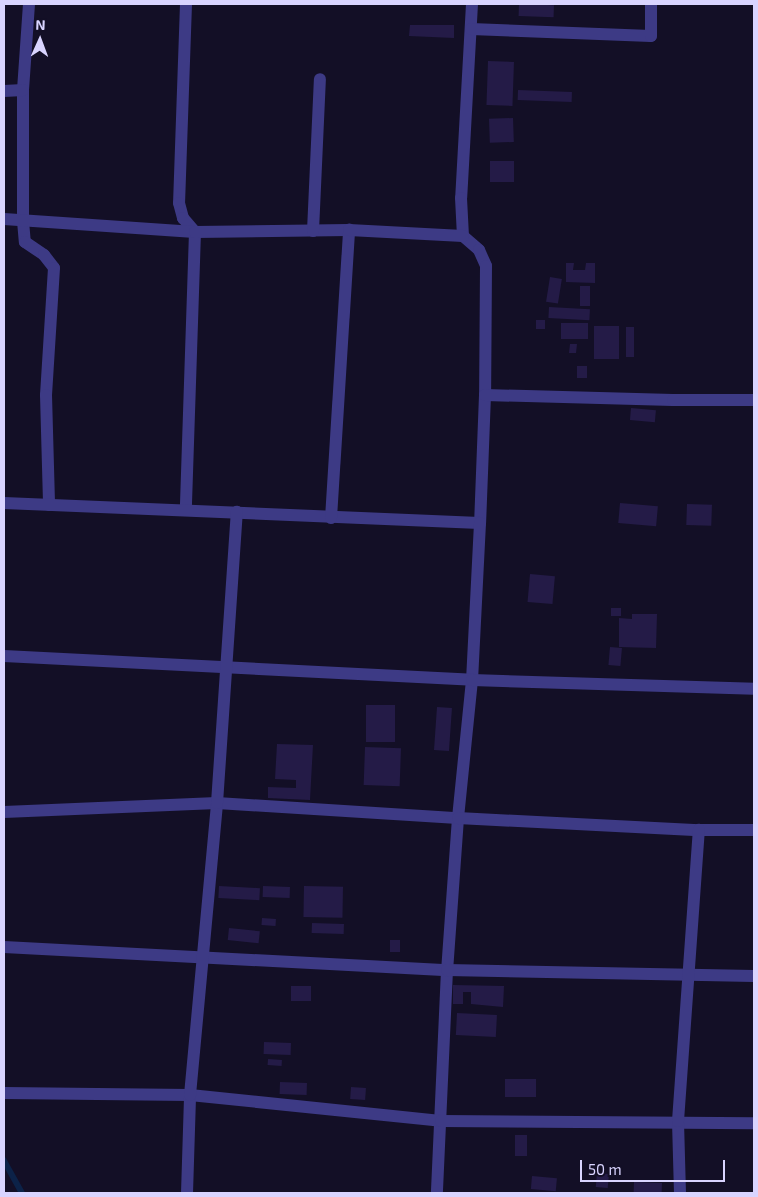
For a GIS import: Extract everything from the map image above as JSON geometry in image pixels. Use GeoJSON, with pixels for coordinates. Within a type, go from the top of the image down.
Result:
{"type":"FeatureCollection","features":[{"type":"Feature","properties":{"kind":"street"},"geometry":{"type":"LineString","coordinates":[[29,4],[23,90],[23,221],[25,242],[44,255],[54,268],[46,395],[49,505]]}},
{"type":"Feature","properties":{"kind":"street"},"geometry":{"type":"LineString","coordinates":[[186,4],[180,203],[183,218],[195,232],[186,510]]}},
{"type":"Feature","properties":{"kind":"street"},"geometry":{"type":"LineString","coordinates":[[463,236],[461,198],[472,4]]}},
{"type":"Feature","properties":{"kind":"street"},"geometry":{"type":"LineString","coordinates":[[471,29],[651,36],[651,4]]}},
{"type":"Feature","properties":{"kind":"street"},"geometry":{"type":"LineString","coordinates":[[313,230],[320,79]]}},
{"type":"Feature","properties":{"kind":"street"},"geometry":{"type":"LineString","coordinates":[[4,91],[23,90]]}},
{"type":"Feature","properties":{"kind":"street"},"geometry":{"type":"LineString","coordinates":[[4,219],[195,232],[349,230],[463,236],[479,250],[486,266],[486,395],[472,680],[458,818],[446,970],[438,1193]]}},
{"type":"Feature","properties":{"kind":"street"},"geometry":{"type":"LineString","coordinates":[[331,518],[349,230]]}},
{"type":"Feature","properties":{"kind":"street"},"geometry":{"type":"LineString","coordinates":[[486,395],[673,400],[754,400]]}},
{"type":"Feature","properties":{"kind":"street"},"geometry":{"type":"LineString","coordinates":[[4,504],[480,523]]}},
{"type":"Feature","properties":{"kind":"street"},"geometry":{"type":"LineString","coordinates":[[187,1193],[190,1095],[217,803],[237,512]]}},
{"type":"Feature","properties":{"kind":"street"},"geometry":{"type":"LineString","coordinates":[[4,656],[472,680],[754,689]]}},
{"type":"Feature","properties":{"kind":"street"},"geometry":{"type":"LineString","coordinates":[[4,812],[217,803],[458,818],[699,830],[754,830]]}},
{"type":"Feature","properties":{"kind":"street"},"geometry":{"type":"LineString","coordinates":[[680,1193],[678,1121],[687,975],[699,830]]}},
{"type":"Feature","properties":{"kind":"street"},"geometry":{"type":"LineString","coordinates":[[4,947],[446,970],[754,976]]}},
{"type":"Feature","properties":{"kind":"street"},"geometry":{"type":"LineString","coordinates":[[4,1093],[190,1095],[441,1121],[678,1121],[754,1123]]}},
{"type":"Feature","properties":{"kind":"building"},"geometry":{"type":"Polygon","coordinates":[[[519,4],[554,5],[554,17],[519,16],[519,4]]]}},
{"type":"Feature","properties":{"kind":"building"},"geometry":{"type":"Polygon","coordinates":[[[410,25],[454,25],[454,38],[409,36],[410,25]]]}},
{"type":"Feature","properties":{"kind":"building"},"geometry":{"type":"Polygon","coordinates":[[[488,61],[514,62],[512,106],[486,105],[488,61]]]}},
{"type":"Feature","properties":{"kind":"building"},"geometry":{"type":"Polygon","coordinates":[[[518,90],[572,92],[572,102],[518,100],[518,90]]]}},
{"type":"Feature","properties":{"kind":"building"},"geometry":{"type":"Polygon","coordinates":[[[513,118],[514,142],[490,143],[489,119],[513,118]]]}},
{"type":"Feature","properties":{"kind":"building"},"geometry":{"type":"Polygon","coordinates":[[[490,161],[514,161],[514,182],[490,182],[490,161]]]}},
{"type":"Feature","properties":{"kind":"building"},"geometry":{"type":"Polygon","coordinates":[[[566,263],[574,263],[573,270],[585,270],[586,263],[595,263],[595,283],[566,282],[566,263]]]}},
{"type":"Feature","properties":{"kind":"building"},"geometry":{"type":"Polygon","coordinates":[[[550,277],[562,279],[558,304],[546,302],[550,277]]]}},
{"type":"Feature","properties":{"kind":"building"},"geometry":{"type":"Polygon","coordinates":[[[580,286],[590,286],[590,306],[580,306],[580,286]]]}},
{"type":"Feature","properties":{"kind":"building"},"geometry":{"type":"Polygon","coordinates":[[[549,307],[590,309],[589,320],[548,318],[549,307]]]}},
{"type":"Feature","properties":{"kind":"building"},"geometry":{"type":"Polygon","coordinates":[[[536,320],[545,320],[545,329],[536,329],[536,320]]]}},
{"type":"Feature","properties":{"kind":"building"},"geometry":{"type":"Polygon","coordinates":[[[561,323],[588,323],[588,339],[561,339],[561,323]]]}},
{"type":"Feature","properties":{"kind":"building"},"geometry":{"type":"Polygon","coordinates":[[[594,326],[619,326],[619,359],[594,359],[594,326]]]}},
{"type":"Feature","properties":{"kind":"building"},"geometry":{"type":"Polygon","coordinates":[[[626,327],[634,327],[634,357],[626,357],[626,327]]]}},
{"type":"Feature","properties":{"kind":"building"},"geometry":{"type":"Polygon","coordinates":[[[570,344],[577,344],[576,353],[569,353],[570,344]]]}},
{"type":"Feature","properties":{"kind":"building"},"geometry":{"type":"Polygon","coordinates":[[[577,366],[587,366],[587,378],[577,378],[577,366]]]}},
{"type":"Feature","properties":{"kind":"building"},"geometry":{"type":"Polygon","coordinates":[[[631,408],[656,410],[655,422],[630,420],[631,408]]]}},
{"type":"Feature","properties":{"kind":"building"},"geometry":{"type":"Polygon","coordinates":[[[620,503],[658,506],[656,526],[618,523],[620,503]]]}},
{"type":"Feature","properties":{"kind":"building"},"geometry":{"type":"Polygon","coordinates":[[[687,504],[712,505],[711,526],[686,525],[687,504]]]}},
{"type":"Feature","properties":{"kind":"building"},"geometry":{"type":"Polygon","coordinates":[[[530,574],[555,576],[552,604],[528,602],[530,574]]]}},
{"type":"Feature","properties":{"kind":"building"},"geometry":{"type":"Polygon","coordinates":[[[611,608],[621,608],[621,616],[611,616],[611,608]]]}},
{"type":"Feature","properties":{"kind":"building"},"geometry":{"type":"Polygon","coordinates":[[[632,614],[657,614],[656,648],[619,647],[619,618],[632,619],[632,614]]]}},
{"type":"Feature","properties":{"kind":"building"},"geometry":{"type":"Polygon","coordinates":[[[610,647],[622,648],[620,666],[608,665],[610,647]]]}},
{"type":"Feature","properties":{"kind":"building"},"geometry":{"type":"Polygon","coordinates":[[[366,705],[395,705],[395,742],[366,742],[366,705]]]}},
{"type":"Feature","properties":{"kind":"building"},"geometry":{"type":"Polygon","coordinates":[[[437,707],[452,708],[449,751],[434,750],[437,707]]]}},
{"type":"Feature","properties":{"kind":"building"},"geometry":{"type":"Polygon","coordinates":[[[277,744],[313,745],[310,800],[268,798],[268,787],[296,788],[296,780],[275,779],[277,744]]]}},
{"type":"Feature","properties":{"kind":"building"},"geometry":{"type":"Polygon","coordinates":[[[365,747],[401,748],[400,786],[364,785],[365,747]]]}},
{"type":"Feature","properties":{"kind":"building"},"geometry":{"type":"Polygon","coordinates":[[[219,886],[260,888],[259,900],[218,898],[219,886]]]}},
{"type":"Feature","properties":{"kind":"building"},"geometry":{"type":"Polygon","coordinates":[[[263,886],[290,887],[290,898],[263,897],[263,886]]]}},
{"type":"Feature","properties":{"kind":"building"},"geometry":{"type":"Polygon","coordinates":[[[304,886],[343,887],[342,918],[303,917],[304,886]]]}},
{"type":"Feature","properties":{"kind":"building"},"geometry":{"type":"Polygon","coordinates":[[[262,918],[276,919],[275,926],[262,925],[262,918]]]}},
{"type":"Feature","properties":{"kind":"building"},"geometry":{"type":"Polygon","coordinates":[[[312,923],[344,924],[344,934],[312,933],[312,923]]]}},
{"type":"Feature","properties":{"kind":"building"},"geometry":{"type":"Polygon","coordinates":[[[229,928],[260,931],[259,943],[228,940],[229,928]]]}},
{"type":"Feature","properties":{"kind":"building"},"geometry":{"type":"Polygon","coordinates":[[[390,940],[400,940],[400,952],[390,952],[390,940]]]}},
{"type":"Feature","properties":{"kind":"building"},"geometry":{"type":"Polygon","coordinates":[[[453,985],[504,986],[503,1007],[471,1004],[471,992],[463,992],[463,1004],[453,1004],[453,985]]]}},
{"type":"Feature","properties":{"kind":"building"},"geometry":{"type":"Polygon","coordinates":[[[291,986],[311,986],[311,1001],[291,1001],[291,986]]]}},
{"type":"Feature","properties":{"kind":"building"},"geometry":{"type":"Polygon","coordinates":[[[457,1013],[497,1015],[496,1037],[456,1035],[457,1013]]]}},
{"type":"Feature","properties":{"kind":"building"},"geometry":{"type":"Polygon","coordinates":[[[264,1042],[291,1043],[291,1055],[264,1054],[264,1042]]]}},
{"type":"Feature","properties":{"kind":"building"},"geometry":{"type":"Polygon","coordinates":[[[268,1059],[282,1060],[282,1066],[268,1065],[268,1059]]]}},
{"type":"Feature","properties":{"kind":"building"},"geometry":{"type":"Polygon","coordinates":[[[505,1079],[536,1079],[536,1097],[505,1097],[505,1079]]]}},
{"type":"Feature","properties":{"kind":"building"},"geometry":{"type":"Polygon","coordinates":[[[280,1082],[307,1083],[307,1095],[280,1094],[280,1082]]]}},
{"type":"Feature","properties":{"kind":"building"},"geometry":{"type":"Polygon","coordinates":[[[351,1087],[366,1088],[365,1100],[350,1099],[351,1087]]]}},
{"type":"Feature","properties":{"kind":"building"},"geometry":{"type":"Polygon","coordinates":[[[515,1135],[527,1135],[527,1156],[515,1156],[515,1135]]]}},
{"type":"Feature","properties":{"kind":"building"},"geometry":{"type":"Polygon","coordinates":[[[597,1173],[609,1174],[608,1188],[596,1187],[597,1173]]]}},
{"type":"Feature","properties":{"kind":"building"},"geometry":{"type":"Polygon","coordinates":[[[532,1176],[557,1178],[556,1191],[531,1189],[532,1176]]]}},
{"type":"Feature","properties":{"kind":"building"},"geometry":{"type":"Polygon","coordinates":[[[634,1182],[662,1183],[662,1193],[634,1193],[634,1182]]]}},
{"type":"Feature","properties":{"kind":"waterway"},"geometry":{"type":"LineString","coordinates":[[4,1160],[22,1193]]}}]}
